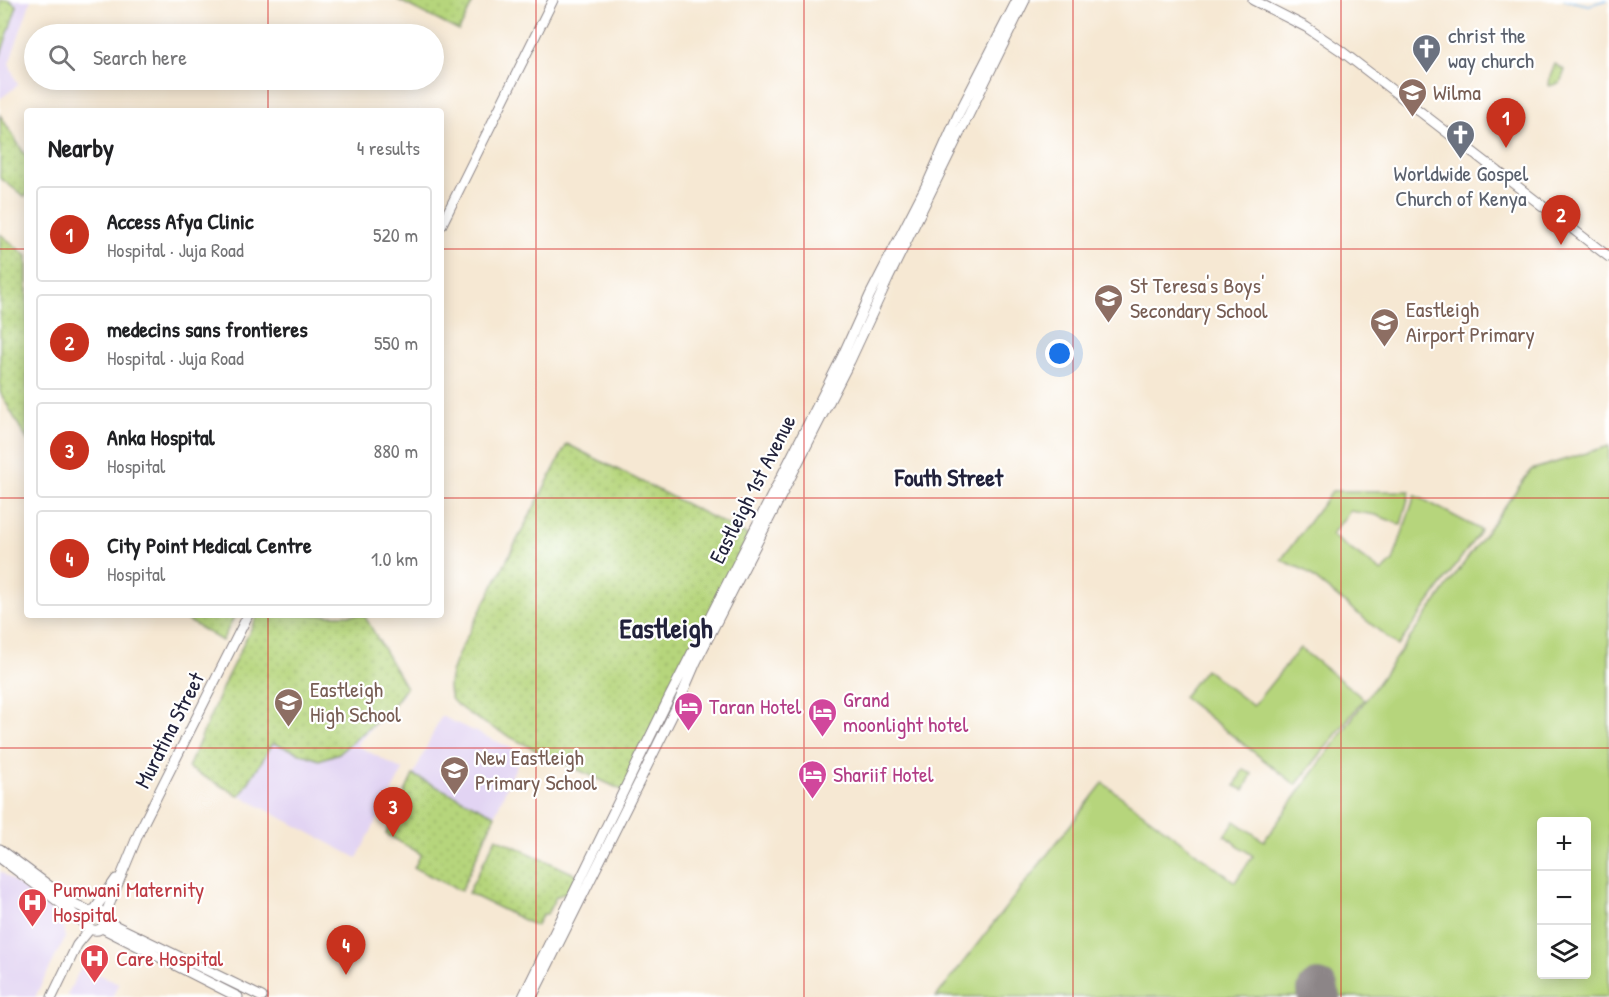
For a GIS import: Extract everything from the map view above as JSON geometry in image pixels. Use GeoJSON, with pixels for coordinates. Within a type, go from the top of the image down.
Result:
{"type":"FeatureCollection","features":[{"type":"Feature","properties":{"kind":"main road"},"geometry":{"type":"LineString","coordinates":[[444,220],[553,0]]}},
{"type":"Feature","properties":{"kind":"main road","name":"Eastleigh 1st Avenue"},"geometry":{"type":"LineString","coordinates":[[523,997],[668,700],[842,357],[870,295],[930,180],[958,114],[1017,0]]}},
{"type":"Feature","properties":{"kind":"main road","name":"Eastleigh 1st Avenue"},"geometry":{"type":"LineString","coordinates":[[532,997],[677,706],[696,662],[850,361],[1025,0]]}},
{"type":"Feature","properties":{"kind":"main road"},"geometry":{"type":"LineString","coordinates":[[1253,0],[1306,27],[1340,50],[1609,258]]}},
{"type":"Feature","properties":{"kind":"main road","name":"Muratina Street"},"geometry":{"type":"LineString","coordinates":[[104,921],[125,864],[247,618]]}},
{"type":"Feature","properties":{"kind":"main road"},"geometry":{"type":"LineString","coordinates":[[0,849],[71,902],[92,910],[104,921],[238,997]]}},
{"type":"Feature","properties":{"kind":"main road"},"geometry":{"type":"LineString","coordinates":[[0,858],[88,927],[97,930],[104,921]]}},
{"type":"Feature","properties":{"kind":"main road","name":"Muratina Street"},"geometry":{"type":"LineString","coordinates":[[92,910],[125,864]]}},
{"type":"Feature","properties":{"kind":"main road"},"geometry":{"type":"LineString","coordinates":[[52,997],[88,927],[85,917],[92,910]]}},
{"type":"Feature","properties":{"kind":"main road"},"geometry":{"type":"LineString","coordinates":[[104,921],[262,997]]}},
{"type":"Feature","properties":{"kind":"shaded area"},"geometry":{"type":"Polygon","coordinates":[[[0,0],[31,0],[9,64],[18,85],[0,99],[0,0]]]}},
{"type":"Feature","properties":{"kind":"shaded area","name":"Eastleigh High School"},"geometry":{"type":"Polygon","coordinates":[[[256,618],[366,618],[406,687],[403,695],[356,745],[403,770],[357,858],[188,768],[226,679],[256,618]]]}},
{"type":"Feature","properties":{"kind":"shaded area","name":"New Eastleigh Primary School"},"geometry":{"type":"Polygon","coordinates":[[[441,716],[522,753],[461,891],[414,868],[421,854],[386,834],[441,716]]]}},
{"type":"Feature","properties":{"kind":"shaded area","name":"Pumwani Maternity Hospital"},"geometry":{"type":"Polygon","coordinates":[[[0,871],[61,918],[65,938],[35,997],[0,997],[0,871]]]}},
{"type":"Feature","properties":{"kind":"shaded area","name":"Care Hospital"},"geometry":{"type":"Polygon","coordinates":[[[82,966],[119,984],[112,997],[71,997],[67,995],[82,966]]]}},
{"type":"Feature","properties":{"kind":"green space"},"geometry":{"type":"Polygon","coordinates":[[[0,0],[9,0],[17,6],[0,57],[0,0]]]}},
{"type":"Feature","properties":{"kind":"green space"},"geometry":{"type":"Polygon","coordinates":[[[398,0],[474,0],[459,31],[398,0]]]}},
{"type":"Feature","properties":{"kind":"green space"},"geometry":{"type":"Polygon","coordinates":[[[1555,64],[1565,70],[1560,83],[1549,86],[1550,76],[1555,64]]]}},
{"type":"Feature","properties":{"kind":"green space"},"geometry":{"type":"Polygon","coordinates":[[[0,115],[24,153],[24,196],[0,178],[0,115]]]}},
{"type":"Feature","properties":{"kind":"green space"},"geometry":{"type":"Polygon","coordinates":[[[0,234],[24,254],[24,435],[0,392],[0,234]]]}},
{"type":"Feature","properties":{"kind":"green space"},"geometry":{"type":"Polygon","coordinates":[[[567,444],[749,536],[624,791],[502,733],[460,707],[451,698],[449,692],[451,673],[460,650],[567,444]]]}},
{"type":"Feature","properties":{"kind":"green space"},"geometry":{"type":"Polygon","coordinates":[[[1609,446],[1609,997],[936,997],[1103,783],[1235,882],[1253,856],[1225,836],[1235,821],[1264,841],[1531,470],[1609,446]]]}},
{"type":"Feature","properties":{"kind":"green space"},"geometry":{"type":"Polygon","coordinates":[[[1332,491],[1410,491],[1401,525],[1376,515],[1350,511],[1331,535],[1382,572],[1393,561],[1415,495],[1481,530],[1398,646],[1304,570],[1281,560],[1332,491]]]}},
{"type":"Feature","properties":{"kind":"green space"},"geometry":{"type":"Polygon","coordinates":[[[184,618],[234,618],[222,641],[184,618]]]}},
{"type":"Feature","properties":{"kind":"green space","name":"Eastleigh High School"},"geometry":{"type":"Polygon","coordinates":[[[256,618],[366,618],[406,688],[390,710],[339,753],[319,760],[273,743],[240,796],[188,768],[226,679],[256,618]]]}},
{"type":"Feature","properties":{"kind":"green space"},"geometry":{"type":"Polygon","coordinates":[[[1300,648],[1364,699],[1296,785],[1183,697],[1205,669],[1253,706],[1300,648]]]}},
{"type":"Feature","properties":{"kind":"green space"},"geometry":{"type":"Polygon","coordinates":[[[1243,769],[1252,774],[1244,790],[1235,786],[1243,769]]]}},
{"type":"Feature","properties":{"kind":"green space"},"geometry":{"type":"Polygon","coordinates":[[[413,775],[495,815],[461,891],[414,868],[421,854],[386,834],[413,775]]]}},
{"type":"Feature","properties":{"kind":"green space"},"geometry":{"type":"Polygon","coordinates":[[[496,838],[577,875],[570,890],[556,897],[547,914],[543,914],[536,926],[468,893],[496,838]]]}},
{"type":"Feature","properties":{"kind":"waterway"},"geometry":{"type":"LineString","coordinates":[[1564,0],[1589,5],[1607,0]]}},
{"type":"Feature","properties":{"kind":"runway"},"geometry":{"type":"LineString","coordinates":[[1318,991],[1319,997]]}},
{"type":"Feature","properties":{"kind":"place","name":"christ the way church"},"geometry":{"type":"Point","coordinates":[1427,74]}},
{"type":"Feature","properties":{"kind":"place","name":"Wilma"},"geometry":{"type":"Point","coordinates":[1412,118]}},
{"type":"Feature","properties":{"kind":"place","name":"Access Afya Clinic"},"geometry":{"type":"Point","coordinates":[1506,148]}},
{"type":"Feature","properties":{"kind":"place","name":"Worldwide Gospel Church of Kenya"},"geometry":{"type":"Point","coordinates":[1461,160]}},
{"type":"Feature","properties":{"kind":"place","name":"medecins sans frontieres"},"geometry":{"type":"Point","coordinates":[1561,245]}},
{"type":"Feature","properties":{"kind":"place","name":"St Teresa's Boys' Secondary School"},"geometry":{"type":"Point","coordinates":[1109,324]}},
{"type":"Feature","properties":{"kind":"place","name":"Eastleigh Airport Primary"},"geometry":{"type":"Point","coordinates":[1385,348]}},
{"type":"Feature","properties":{"kind":"place","name":"Eastleigh High School"},"geometry":{"type":"Point","coordinates":[289,728]}},
{"type":"Feature","properties":{"kind":"place","name":"Taran Hotel"},"geometry":{"type":"Point","coordinates":[688,732]}},
{"type":"Feature","properties":{"kind":"place","name":"Grand moonlight hotel"},"geometry":{"type":"Point","coordinates":[822,738]}},
{"type":"Feature","properties":{"kind":"place","name":"New Eastleigh Primary School"},"geometry":{"type":"Point","coordinates":[454,796]}},
{"type":"Feature","properties":{"kind":"place","name":"Shariif Hotel"},"geometry":{"type":"Point","coordinates":[812,800]}},
{"type":"Feature","properties":{"kind":"place","name":"Anka Hospital"},"geometry":{"type":"Point","coordinates":[393,837]}},
{"type":"Feature","properties":{"kind":"place","name":"Pumwani Maternity Hospital"},"geometry":{"type":"Point","coordinates":[32,928]}},
{"type":"Feature","properties":{"kind":"place","name":"City Point Medical Centre"},"geometry":{"type":"Point","coordinates":[346,975]}},
{"type":"Feature","properties":{"kind":"place","name":"Care Hospital"},"geometry":{"type":"Point","coordinates":[95,984]}},
{"type":"Feature","properties":{"kind":"district","name":"Fouth Street"},"geometry":{"type":"Point","coordinates":[949,477]}},
{"type":"Feature","properties":{"kind":"district","name":"Eastleigh"},"geometry":{"type":"Point","coordinates":[666,628]}}]}
